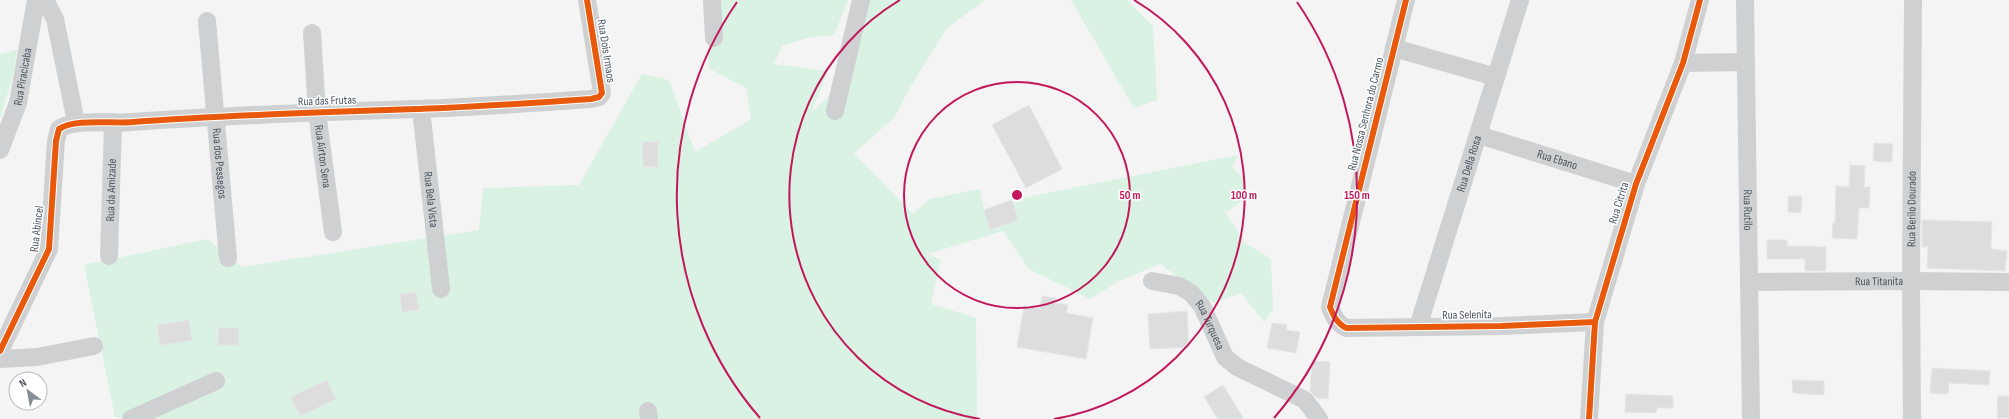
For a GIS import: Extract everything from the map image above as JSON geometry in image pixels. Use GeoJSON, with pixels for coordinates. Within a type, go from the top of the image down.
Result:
{"type":"FeatureCollection","features":[{"type":"Feature","properties":{"kind":"street","name":"Rua Piracicaba"},"geometry":{"type":"LineString","coordinates":[[0,150],[18,103],[36,0]]}},
{"type":"Feature","properties":{"kind":"street"},"geometry":{"type":"LineString","coordinates":[[45,0],[55,19],[70,124]]}},
{"type":"Feature","properties":{"kind":"street","name":"Rua Dois Irmaos"},"geometry":{"type":"LineString","coordinates":[[587,0],[602,94],[599,97],[591,99]]}},
{"type":"Feature","properties":{"kind":"street"},"geometry":{"type":"LineString","coordinates":[[712,0],[714,38]]}},
{"type":"Feature","properties":{"kind":"street"},"geometry":{"type":"LineString","coordinates":[[836,111],[861,0]]}},
{"type":"Feature","properties":{"kind":"street","name":"Rua Nossa Senhora do Carmo"},"geometry":{"type":"LineString","coordinates":[[1339,324],[1330,307],[1406,0]]}},
{"type":"Feature","properties":{"kind":"street","name":"Rua Della Rosa"},"geometry":{"type":"LineString","coordinates":[[1418,327],[1520,0]]}},
{"type":"Feature","properties":{"kind":"street","name":"Rua Citrita"},"geometry":{"type":"LineString","coordinates":[[1589,419],[1596,322],[1636,184],[1683,63],[1700,0]]}},
{"type":"Feature","properties":{"kind":"street","name":"Rua Rutilo"},"geometry":{"type":"LineString","coordinates":[[1745,0],[1751,419]]}},
{"type":"Feature","properties":{"kind":"street","name":"Rua Berilo Dourado"},"geometry":{"type":"LineString","coordinates":[[1912,419],[1911,281],[1913,0]]}},
{"type":"Feature","properties":{"kind":"street","name":"Rua dos Pessegos"},"geometry":{"type":"LineString","coordinates":[[206,21],[228,258]]}},
{"type":"Feature","properties":{"kind":"street","name":"Rua Airton Sena"},"geometry":{"type":"LineString","coordinates":[[312,33],[317,112],[333,232]]}},
{"type":"Feature","properties":{"kind":"street","name":"Rua Nossa Senhora do Carmo"},"geometry":{"type":"LineString","coordinates":[[1394,48],[1496,77]]}},
{"type":"Feature","properties":{"kind":"street"},"geometry":{"type":"LineString","coordinates":[[1683,63],[1746,62]]}},
{"type":"Feature","properties":{"kind":"street","name":"Rua das Frutas"},"geometry":{"type":"LineString","coordinates":[[70,124],[113,124],[214,116],[421,109],[591,99]]}},
{"type":"Feature","properties":{"kind":"street","name":"Rua Bela Vista"},"geometry":{"type":"LineString","coordinates":[[421,109],[441,289]]}},
{"type":"Feature","properties":{"kind":"street","name":"Rua Abincel"},"geometry":{"type":"LineString","coordinates":[[0,351],[48,249],[56,141],[59,129],[70,124]]}},
{"type":"Feature","properties":{"kind":"street","name":"Rua da Amizade"},"geometry":{"type":"LineString","coordinates":[[109,256],[113,124]]}},
{"type":"Feature","properties":{"kind":"street","name":"Rua Ebano"},"geometry":{"type":"LineString","coordinates":[[1479,135],[1636,184]]}},
{"type":"Feature","properties":{"kind":"street","name":"Rua Turquesa"},"geometry":{"type":"LineString","coordinates":[[1152,281],[1178,286],[1191,293],[1202,306],[1225,357],[1237,367],[1305,400],[1319,419]]}},
{"type":"Feature","properties":{"kind":"street","name":"Rua Titanita"},"geometry":{"type":"LineString","coordinates":[[1750,282],[2009,282]]}},
{"type":"Feature","properties":{"kind":"street","name":"Rua Selenita"},"geometry":{"type":"LineString","coordinates":[[1339,324],[1346,328],[1596,322]]}},
{"type":"Feature","properties":{"kind":"street"},"geometry":{"type":"LineString","coordinates":[[0,359],[37,357],[94,346]]}},
{"type":"Feature","properties":{"kind":"street"},"geometry":{"type":"LineString","coordinates":[[132,419],[216,381]]}},
{"type":"Feature","properties":{"kind":"green space"},"geometry":{"type":"Polygon","coordinates":[[[712,0],[848,0],[834,35],[810,37],[782,46],[774,64],[828,71],[811,113],[852,75],[866,0],[985,0],[947,28],[912,84],[894,118],[854,153],[913,214],[930,199],[980,189],[990,231],[1018,220],[1012,200],[1238,155],[1232,167],[1245,181],[1247,197],[1226,213],[1245,243],[1271,259],[1273,309],[1264,322],[1241,293],[1214,303],[1160,264],[1119,281],[1090,299],[1029,269],[1003,231],[927,254],[941,260],[931,304],[976,318],[977,419],[131,419],[115,417],[84,265],[207,239],[242,267],[479,230],[483,188],[579,185],[642,74],[669,80],[695,152],[751,119],[746,88],[708,68],[712,0]]]}},
{"type":"Feature","properties":{"kind":"green space"},"geometry":{"type":"Polygon","coordinates":[[[1071,0],[1127,0],[1153,26],[1157,100],[1134,108],[1071,0]]]}},
{"type":"Feature","properties":{"kind":"green space"},"geometry":{"type":"Polygon","coordinates":[[[17,50],[14,71],[0,119],[0,54],[17,50]]]}},
{"type":"Feature","properties":{"kind":"building"},"geometry":{"type":"Polygon","coordinates":[[[1029,105],[1062,169],[1026,188],[992,125],[1029,105]]]}},
{"type":"Feature","properties":{"kind":"building"},"geometry":{"type":"Polygon","coordinates":[[[642,142],[658,142],[658,167],[643,167],[642,142]]]}},
{"type":"Feature","properties":{"kind":"building"},"geometry":{"type":"Polygon","coordinates":[[[1874,143],[1893,144],[1892,162],[1873,161],[1874,143]]]}},
{"type":"Feature","properties":{"kind":"building"},"geometry":{"type":"Polygon","coordinates":[[[1850,165],[1865,166],[1864,187],[1870,187],[1869,208],[1859,208],[1857,239],[1832,238],[1833,223],[1835,223],[1836,186],[1849,187],[1850,165]]]}},
{"type":"Feature","properties":{"kind":"building"},"geometry":{"type":"Polygon","coordinates":[[[1788,196],[1802,196],[1801,213],[1788,212],[1788,196]]]}},
{"type":"Feature","properties":{"kind":"building"},"geometry":{"type":"Polygon","coordinates":[[[1012,200],[1018,220],[990,230],[984,210],[1012,200]]]}},
{"type":"Feature","properties":{"kind":"building"},"geometry":{"type":"Polygon","coordinates":[[[1922,220],[1992,222],[1991,249],[2007,251],[2005,271],[1927,268],[1928,247],[1922,247],[1922,220]]]}},
{"type":"Feature","properties":{"kind":"building"},"geometry":{"type":"Polygon","coordinates":[[[1767,240],[1787,240],[1787,246],[1826,247],[1826,271],[1805,271],[1805,259],[1767,259],[1767,240]]]}},
{"type":"Feature","properties":{"kind":"building"},"geometry":{"type":"Polygon","coordinates":[[[416,292],[419,310],[402,312],[400,294],[416,292]]]}},
{"type":"Feature","properties":{"kind":"building"},"geometry":{"type":"Polygon","coordinates":[[[1042,296],[1056,298],[1055,303],[1068,305],[1066,313],[1093,318],[1086,359],[1017,347],[1024,306],[1040,309],[1042,296]]]}},
{"type":"Feature","properties":{"kind":"building"},"geometry":{"type":"Polygon","coordinates":[[[1187,311],[1189,347],[1150,349],[1148,314],[1187,311]]]}},
{"type":"Feature","properties":{"kind":"building"},"geometry":{"type":"Polygon","coordinates":[[[189,320],[192,340],[160,345],[157,325],[189,320]]]}},
{"type":"Feature","properties":{"kind":"building"},"geometry":{"type":"Polygon","coordinates":[[[1272,323],[1287,325],[1286,330],[1300,332],[1296,353],[1267,348],[1272,323]]]}},
{"type":"Feature","properties":{"kind":"building"},"geometry":{"type":"Polygon","coordinates":[[[218,328],[239,328],[239,345],[218,345],[218,328]]]}},
{"type":"Feature","properties":{"kind":"building"},"geometry":{"type":"Polygon","coordinates":[[[1312,361],[1330,362],[1328,399],[1317,398],[1310,391],[1312,361]]]}},
{"type":"Feature","properties":{"kind":"building"},"geometry":{"type":"Polygon","coordinates":[[[1932,368],[1990,371],[1989,385],[1949,383],[1948,394],[1930,393],[1932,368]]]}},
{"type":"Feature","properties":{"kind":"building"},"geometry":{"type":"Polygon","coordinates":[[[327,380],[336,399],[300,416],[291,397],[327,380]]]}},
{"type":"Feature","properties":{"kind":"building"},"geometry":{"type":"Polygon","coordinates":[[[1792,380],[1824,381],[1824,395],[1793,393],[1792,380]]]}},
{"type":"Feature","properties":{"kind":"building"},"geometry":{"type":"Polygon","coordinates":[[[1223,385],[1244,419],[1218,419],[1204,397],[1223,385]]]}},
{"type":"Feature","properties":{"kind":"building"},"geometry":{"type":"Polygon","coordinates":[[[1626,394],[1673,396],[1673,408],[1657,408],[1656,413],[1625,412],[1626,394]]]}},
{"type":"Feature","properties":{"kind":"building"},"geometry":{"type":"Polygon","coordinates":[[[1998,396],[2009,396],[2009,418],[1997,418],[1998,396]]]}},
{"type":"Feature","properties":{"kind":"cycle path"},"geometry":{"type":"LineString","coordinates":[[0,351],[49,249],[56,141],[59,129],[84,122],[125,122],[441,108],[591,99],[599,97],[602,93],[587,0]]}},
{"type":"Feature","properties":{"kind":"cycle path"},"geometry":{"type":"LineString","coordinates":[[1406,0],[1330,307],[1334,317],[1346,328],[1501,326],[1595,322]]}},
{"type":"Feature","properties":{"kind":"cycle path"},"geometry":{"type":"LineString","coordinates":[[1589,419],[1595,322],[1636,184],[1683,63],[1700,0]]}}]}
